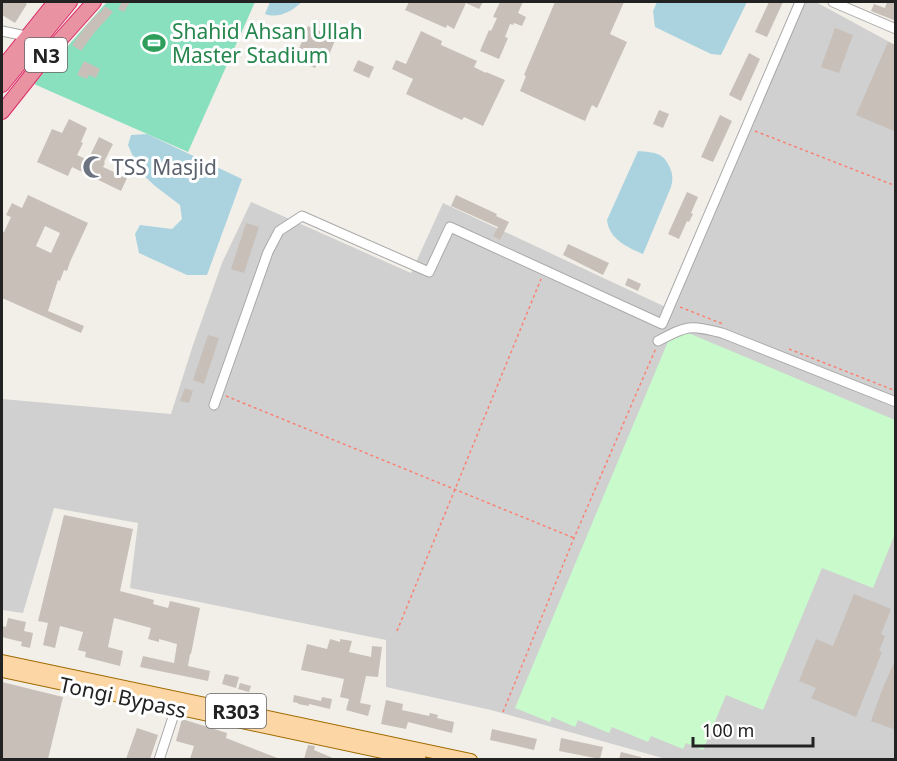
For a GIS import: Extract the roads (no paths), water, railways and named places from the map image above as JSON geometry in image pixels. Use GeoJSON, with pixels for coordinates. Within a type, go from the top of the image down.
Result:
{"type":"FeatureCollection","features":[{"type":"Feature","properties":{"kind":"highway","name":"N3"},"geometry":{"type":"LineString","coordinates":[[2,68],[55,2]]}},
{"type":"Feature","properties":{"kind":"highway"},"geometry":{"type":"LineString","coordinates":[[2,85],[70,2]]}},
{"type":"Feature","properties":{"kind":"highway","name":"N3"},"geometry":{"type":"LineString","coordinates":[[2,112],[52,48],[94,2]]}},
{"type":"Feature","properties":{"kind":"main road","name":"R303"},"geometry":{"type":"LineString","coordinates":[[2,661],[471,759]]}},
{"type":"Feature","properties":{"kind":"main road","name":"Tongi Bypass"},"geometry":{"type":"LineString","coordinates":[[2,672],[420,759]]}},
{"type":"Feature","properties":{"kind":"street"},"geometry":{"type":"LineString","coordinates":[[800,2],[662,324],[658,341],[683,328],[695,327],[722,333],[896,402]]}},
{"type":"Feature","properties":{"kind":"street"},"geometry":{"type":"LineString","coordinates":[[833,2],[896,29]]}},
{"type":"Feature","properties":{"kind":"street"},"geometry":{"type":"LineString","coordinates":[[2,31],[26,36]]}},
{"type":"Feature","properties":{"kind":"street"},"geometry":{"type":"LineString","coordinates":[[214,405],[268,252],[279,231],[302,216],[429,272],[450,227],[662,324]]}},
{"type":"Feature","properties":{"kind":"street"},"geometry":{"type":"LineString","coordinates":[[159,759],[176,708]]}},
{"type":"Feature","properties":{"kind":"water"},"geometry":{"type":"Polygon","coordinates":[[[270,2],[302,2],[290,11],[275,16],[265,14],[270,2]]]}},
{"type":"Feature","properties":{"kind":"water"},"geometry":{"type":"Polygon","coordinates":[[[657,2],[747,2],[721,55],[711,54],[655,27],[653,11],[657,2]]]}},
{"type":"Feature","properties":{"kind":"water"},"geometry":{"type":"Polygon","coordinates":[[[147,134],[242,179],[207,275],[187,275],[139,253],[135,234],[140,225],[172,229],[182,219],[180,205],[140,172],[128,145],[131,135],[147,134]]]}},
{"type":"Feature","properties":{"kind":"water"},"geometry":{"type":"Polygon","coordinates":[[[638,151],[653,153],[664,158],[672,177],[671,187],[643,254],[615,237],[608,227],[607,220],[638,151]]]}},
{"type":"Feature","properties":{"kind":"place","name":"Shahid Ahsan Ullah Master Stadium"},"geometry":{"type":"Point","coordinates":[154,43]}},
{"type":"Feature","properties":{"kind":"place","name":"TSS Masjid"},"geometry":{"type":"Point","coordinates":[94,167]}}]}
